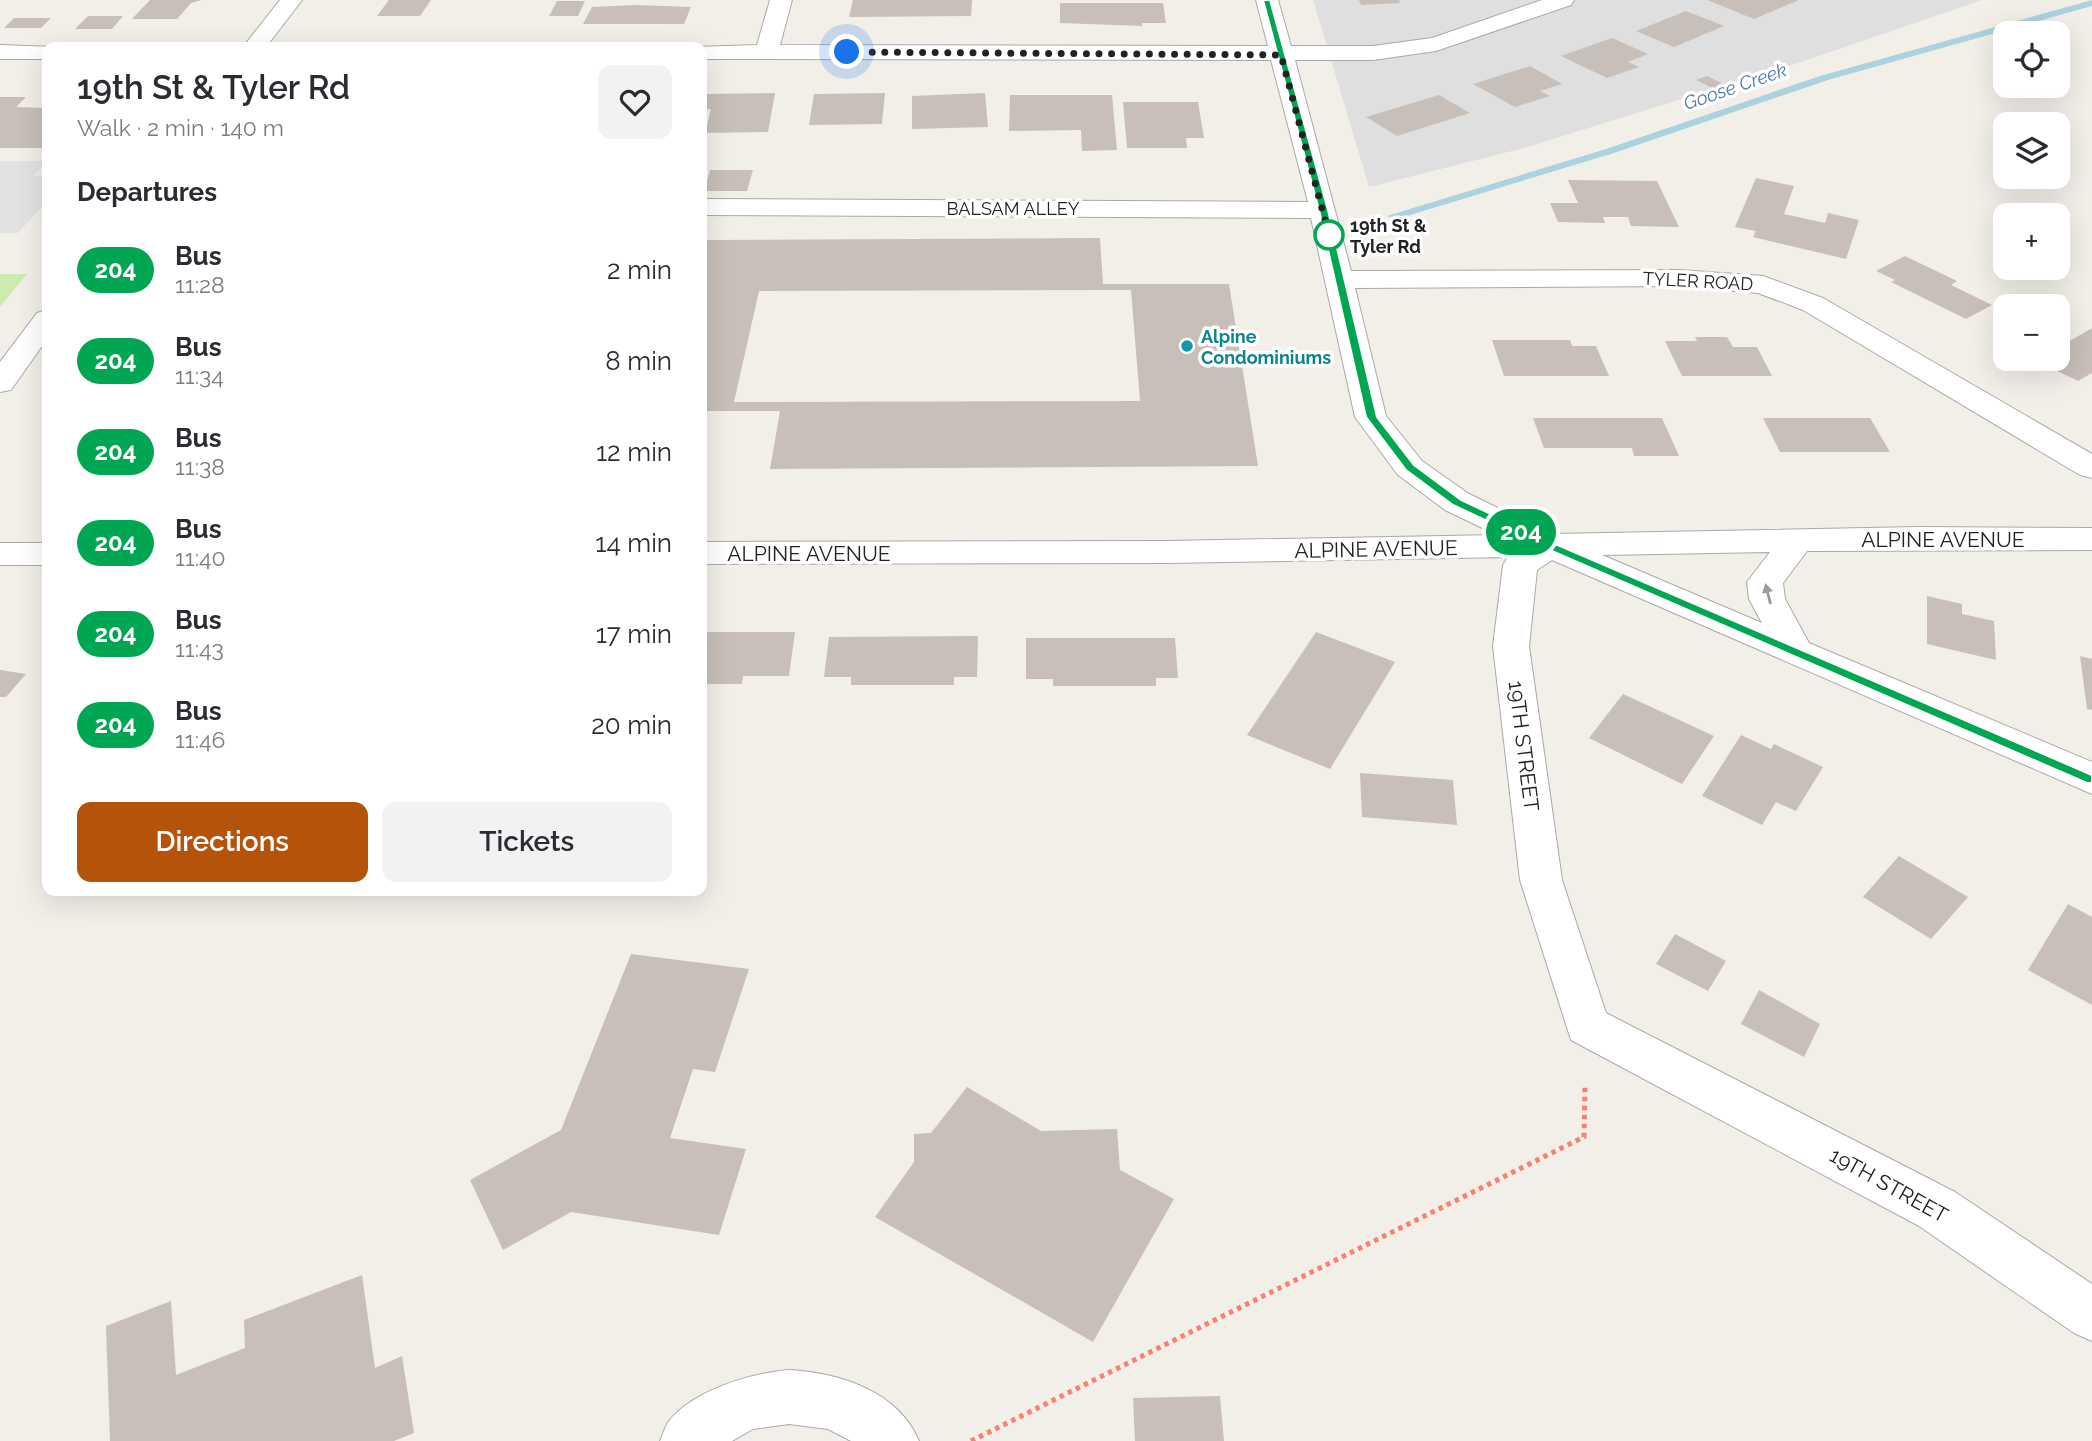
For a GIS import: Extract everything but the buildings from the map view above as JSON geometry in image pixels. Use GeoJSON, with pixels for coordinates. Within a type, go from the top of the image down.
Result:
{"type":"FeatureCollection","features":[{"type":"Feature","properties":{"kind":"street"},"geometry":{"type":"LineString","coordinates":[[258,42],[291,0]]}},
{"type":"Feature","properties":{"kind":"street"},"geometry":{"type":"LineString","coordinates":[[766,52],[781,0]]}},
{"type":"Feature","properties":{"kind":"street"},"geometry":{"type":"LineString","coordinates":[[1267,0],[1324,210],[1371,417],[1410,468],[1457,502],[1549,545],[2092,779]]}},
{"type":"Feature","properties":{"kind":"street"},"geometry":{"type":"LineString","coordinates":[[707,52],[1281,55],[1373,53],[1437,44],[1563,0]]}},
{"type":"Feature","properties":{"kind":"street"},"geometry":{"type":"LineString","coordinates":[[0,52],[42,51]]}},
{"type":"Feature","properties":{"kind":"street","name":"BALSAM ALLEY"},"geometry":{"type":"LineString","coordinates":[[707,207],[1324,210]]}},
{"type":"Feature","properties":{"kind":"street","name":"TYLER ROAD"},"geometry":{"type":"LineString","coordinates":[[1340,280],[1667,278],[1763,285],[1813,304],[2092,468]]}},
{"type":"Feature","properties":{"kind":"street"},"geometry":{"type":"LineString","coordinates":[[0,383],[42,326]]}},
{"type":"Feature","properties":{"kind":"street","name":"ALPINE AVENUE"},"geometry":{"type":"LineString","coordinates":[[707,553],[1153,552],[2092,539]]}},
{"type":"Feature","properties":{"kind":"street"},"geometry":{"type":"LineString","coordinates":[[1796,652],[1767,599],[1765,582],[1797,541]]}},
{"type":"Feature","properties":{"kind":"street","name":"19TH STREET"},"geometry":{"type":"LineString","coordinates":[[1549,545],[1520,565],[1511,646],[1541,880],[1587,1026],[1937,1209],[2092,1314]]}},
{"type":"Feature","properties":{"kind":"street"},"geometry":{"type":"LineString","coordinates":[[0,554],[42,554]]}},
{"type":"Feature","properties":{"kind":"street"},"geometry":{"type":"LineString","coordinates":[[688,1441],[707,1424],[752,1402],[800,1396],[846,1407],[884,1432],[891,1441]]}},
{"type":"Feature","properties":{"kind":"path"},"geometry":{"type":"LineString","coordinates":[[971,1441],[1584,1137],[1587,1026]]}},
{"type":"Feature","properties":{"kind":"shaded area"},"geometry":{"type":"Polygon","coordinates":[[[1313,0],[1982,0],[1801,62],[1524,148],[1369,187],[1313,0]]]}},
{"type":"Feature","properties":{"kind":"shaded area"},"geometry":{"type":"Polygon","coordinates":[[[0,161],[42,161],[42,166],[33,176],[42,177],[42,207],[18,233],[0,233],[0,161]]]}},
{"type":"Feature","properties":{"kind":"green space"},"geometry":{"type":"Polygon","coordinates":[[[0,274],[27,274],[0,307],[0,274]]]}},
{"type":"Feature","properties":{"kind":"waterway","name":"Goose Creek"},"geometry":{"type":"LineString","coordinates":[[1393,216],[1610,151],[1824,78],[2092,3]]}},
{"type":"Feature","properties":{"kind":"bus line","name":"204"},"geometry":{"type":"LineString","coordinates":[[1267,0],[1324,210],[1371,417],[1410,468],[1457,502],[1549,545],[2092,779]]}},
{"type":"Feature","properties":{"kind":"place","name":"19th St & Tyler Rd"},"geometry":{"type":"Point","coordinates":[1329,235]}},
{"type":"Feature","properties":{"kind":"place","name":"Alpine Condominiums"},"geometry":{"type":"Point","coordinates":[1187,346]}},
{"type":"Feature","properties":{"kind":"route"},"geometry":{"type":"LineString","coordinates":[[847,52],[1281,55],[1329,235]]}}]}
